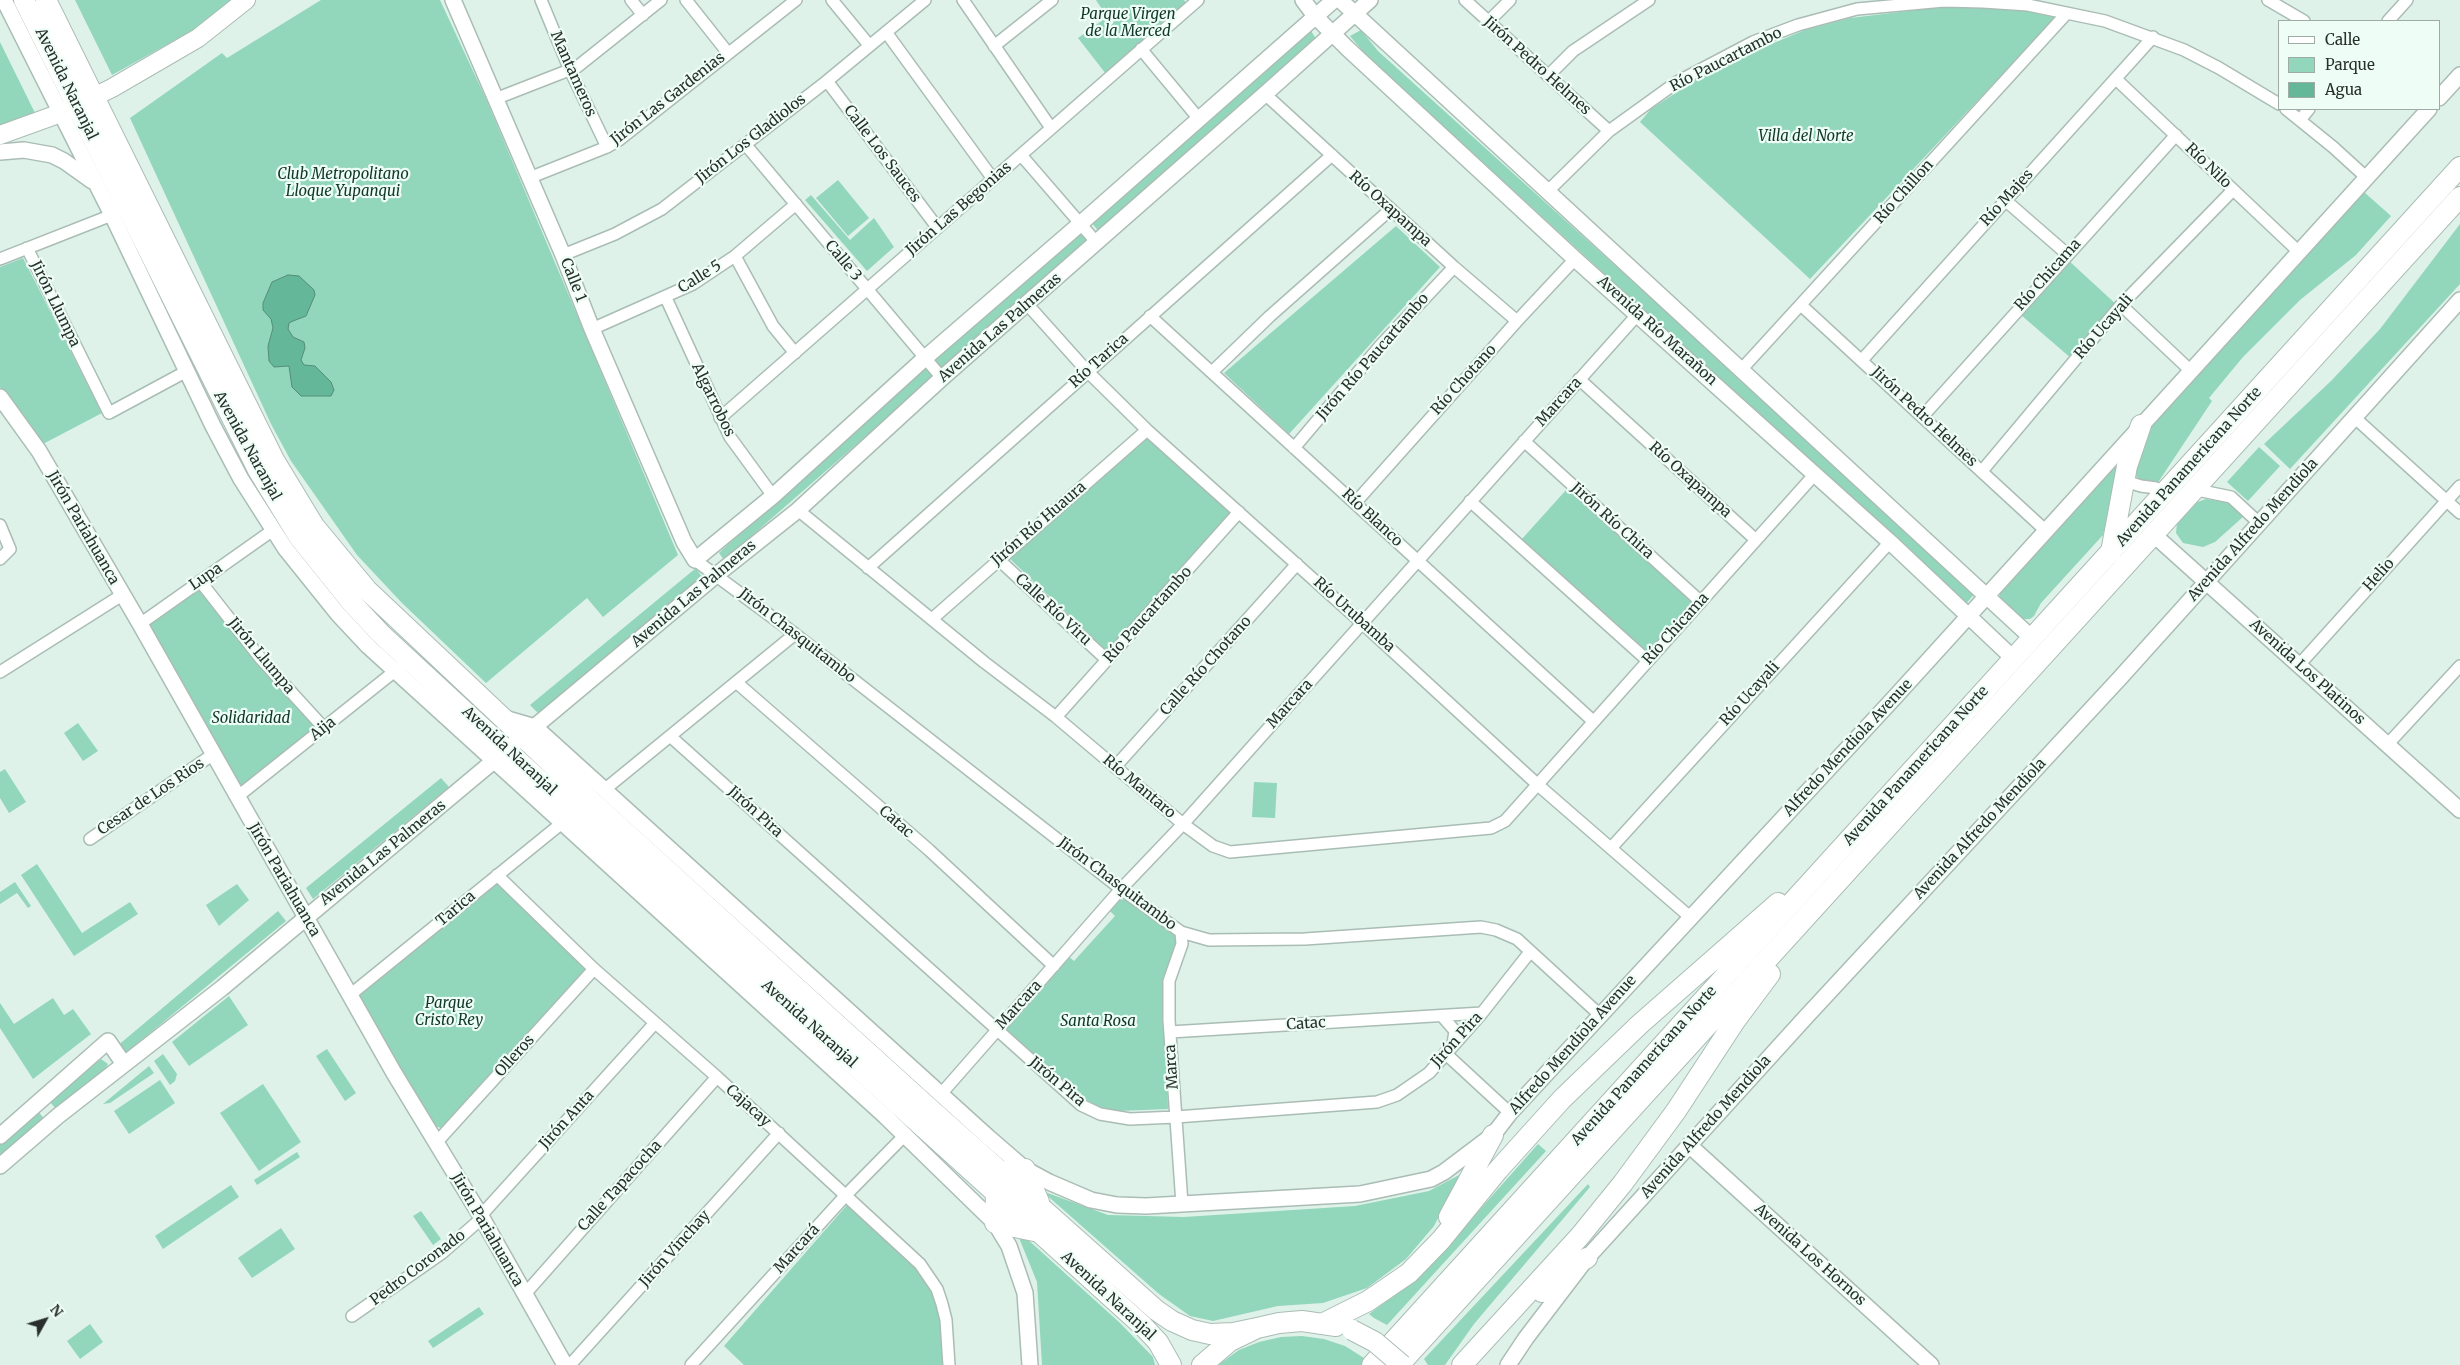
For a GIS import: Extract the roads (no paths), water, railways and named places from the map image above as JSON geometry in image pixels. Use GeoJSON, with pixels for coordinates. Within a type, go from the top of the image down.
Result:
{"type":"FeatureCollection","features":[{"type":"Feature","properties":{"kind":"highway","name":"Avenida Naranjal"},"geometry":{"type":"LineString","coordinates":[[24,0],[258,470],[299,537],[321,567],[358,609],[402,665],[494,723],[529,732],[606,814],[1000,1172],[1172,1321],[1192,1330],[1210,1334],[1233,1333],[1257,1328]]}},
{"type":"Feature","properties":{"kind":"highway","name":"Avenida Naranjal"},"geometry":{"type":"LineString","coordinates":[[46,0],[77,105],[247,408],[274,460],[314,526],[367,590],[494,723],[501,756],[996,1192],[1143,1326],[1158,1342],[1171,1365]]}},
{"type":"Feature","properties":{"kind":"highway","name":"Avenida Panamericana Norte"},"geometry":{"type":"LineString","coordinates":[[1372,1365],[2460,167]]}},
{"type":"Feature","properties":{"kind":"highway","name":"Avenida Panamericana Norte"},"geometry":{"type":"LineString","coordinates":[[1400,1365],[2460,197]]}},
{"type":"Feature","properties":{"kind":"highway"},"geometry":{"type":"LineString","coordinates":[[2111,552],[2132,448],[2141,425]]}},
{"type":"Feature","properties":{"kind":"highway"},"geometry":{"type":"LineString","coordinates":[[1324,1323],[1390,1287],[1408,1273],[1441,1240],[1530,1134],[1607,1055],[1769,910],[1820,872]]}},
{"type":"Feature","properties":{"kind":"highway"},"geometry":{"type":"LineString","coordinates":[[1462,1365],[1580,1236],[1624,1183],[1676,1112],[1758,989],[1842,878]]}},
{"type":"Feature","properties":{"kind":"highway"},"geometry":{"type":"LineString","coordinates":[[1441,1240],[1452,1210],[1493,1135]]}},
{"type":"Feature","properties":{"kind":"highway"},"geometry":{"type":"LineString","coordinates":[[1000,1172],[1025,1169],[1041,1208]]}},
{"type":"Feature","properties":{"kind":"highway"},"geometry":{"type":"LineString","coordinates":[[996,1192],[995,1223],[1039,1232]]}},
{"type":"Feature","properties":{"kind":"highway"},"geometry":{"type":"LineString","coordinates":[[1500,1322],[1527,1304],[1576,1264],[1587,1258]]}},
{"type":"Feature","properties":{"kind":"highway"},"geometry":{"type":"LineString","coordinates":[[1202,1365],[1230,1341],[1257,1328],[1284,1322],[1324,1323],[1352,1330],[1375,1342],[1400,1365]]}},
{"type":"Feature","properties":{"kind":"main road","name":"Avenida Naranjal"},"geometry":{"type":"LineString","coordinates":[[4,0],[77,105],[97,185],[186,372],[242,479],[273,530],[338,614],[402,665],[501,756],[562,823],[905,1135],[995,1223]]}},
{"type":"Feature","properties":{"kind":"main road"},"geometry":{"type":"LineString","coordinates":[[0,135],[77,105],[198,38],[246,0]]}},
{"type":"Feature","properties":{"kind":"main road","name":"Calle 1"},"geometry":{"type":"LineString","coordinates":[[453,0],[684,542],[695,560]]}},
{"type":"Feature","properties":{"kind":"main road","name":"Avenida Río Marañon"},"geometry":{"type":"LineString","coordinates":[[1302,0],[1332,34],[1575,259],[1890,542],[2014,659]]}},
{"type":"Feature","properties":{"kind":"main road","name":"Avenida Las Palmeras"},"geometry":{"type":"LineString","coordinates":[[695,560],[773,496],[925,358],[1334,0]]}},
{"type":"Feature","properties":{"kind":"main road","name":"Avenida Río Marañon"},"geometry":{"type":"LineString","coordinates":[[1340,0],[1740,371],[2033,639]]}},
{"type":"Feature","properties":{"kind":"main road","name":"Avenida Las Palmeras"},"geometry":{"type":"LineString","coordinates":[[0,1166],[124,1064],[222,988],[715,576],[798,510],[942,378],[1266,94],[1370,0]]}},
{"type":"Feature","properties":{"kind":"main road"},"geometry":{"type":"LineString","coordinates":[[2440,97],[2460,75]]}},
{"type":"Feature","properties":{"kind":"main road"},"geometry":{"type":"LineString","coordinates":[[1969,616],[2045,530],[2429,110]]}},
{"type":"Feature","properties":{"kind":"main road"},"geometry":{"type":"LineString","coordinates":[[0,152],[24,150],[52,155],[80,171],[97,185]]}},
{"type":"Feature","properties":{"kind":"main road","name":"Avenida Alfredo Mendiola"},"geometry":{"type":"LineString","coordinates":[[1508,1365],[1526,1338],[1587,1258],[2206,582],[2258,522],[2460,300]]}},
{"type":"Feature","properties":{"kind":"main road","name":"Jirón Pariahuanca"},"geometry":{"type":"LineString","coordinates":[[0,397],[39,451],[140,624],[236,797],[436,1144],[482,1218],[565,1365]]}},
{"type":"Feature","properties":{"kind":"main road","name":"Avenida Los Platinos"},"geometry":{"type":"LineString","coordinates":[[2153,534],[2460,810]]}},
{"type":"Feature","properties":{"kind":"main road","name":"Alfredo Mendiola Avenue"},"geometry":{"type":"LineString","coordinates":[[1049,1182],[1091,1200],[1117,1205],[1182,1204],[1360,1194],[1431,1179],[1444,1172],[1493,1135],[1510,1113],[1969,616]]}},
{"type":"Feature","properties":{"kind":"main road","name":"Avenida Naranjal"},"geometry":{"type":"LineString","coordinates":[[529,732],[604,790],[1025,1169],[1049,1182]]}},
{"type":"Feature","properties":{"kind":"main road"},"geometry":{"type":"LineString","coordinates":[[0,1136],[108,1041],[124,1064]]}},
{"type":"Feature","properties":{"kind":"main road","name":"Avenida Los Hornos"},"geometry":{"type":"LineString","coordinates":[[1689,1145],[1931,1365]]}},
{"type":"Feature","properties":{"kind":"main road"},"geometry":{"type":"LineString","coordinates":[[995,1223],[1008,1246],[1025,1293],[1030,1365]]}},
{"type":"Feature","properties":{"kind":"street","name":"Mantameros"},"geometry":{"type":"LineString","coordinates":[[541,0],[570,70],[607,147]]}},
{"type":"Feature","properties":{"kind":"street"},"geometry":{"type":"LineString","coordinates":[[632,0],[642,15]]}},
{"type":"Feature","properties":{"kind":"street"},"geometry":{"type":"LineString","coordinates":[[495,99],[585,63],[661,0]]}},
{"type":"Feature","properties":{"kind":"street"},"geometry":{"type":"LineString","coordinates":[[686,0],[728,54]]}},
{"type":"Feature","properties":{"kind":"street","name":"Jirón Las Gardenias"},"geometry":{"type":"LineString","coordinates":[[529,178],[607,147],[796,0]]}},
{"type":"Feature","properties":{"kind":"street"},"geometry":{"type":"LineString","coordinates":[[832,0],[869,45]]}},
{"type":"Feature","properties":{"kind":"street","name":"Jirón Los Gladiolos"},"geometry":{"type":"LineString","coordinates":[[563,255],[649,217],[679,196],[925,0]]}},
{"type":"Feature","properties":{"kind":"street"},"geometry":{"type":"LineString","coordinates":[[963,0],[1051,128]]}},
{"type":"Feature","properties":{"kind":"street"},"geometry":{"type":"LineString","coordinates":[[994,46],[1052,0]]}},
{"type":"Feature","properties":{"kind":"street","name":"Jirón Pedro Helmes"},"geometry":{"type":"LineString","coordinates":[[1465,0],[1609,131]]}},
{"type":"Feature","properties":{"kind":"street"},"geometry":{"type":"LineString","coordinates":[[1488,22],[1510,0]]}},
{"type":"Feature","properties":{"kind":"street"},"geometry":{"type":"LineString","coordinates":[[1548,76],[1573,51],[1649,0]]}},
{"type":"Feature","properties":{"kind":"street"},"geometry":{"type":"LineString","coordinates":[[2268,0],[2302,20]]}},
{"type":"Feature","properties":{"kind":"street"},"geometry":{"type":"LineString","coordinates":[[2389,20],[2407,0]]}},
{"type":"Feature","properties":{"kind":"street","name":"Jirón Las Begonias"},"geometry":{"type":"LineString","coordinates":[[720,418],[1021,155],[1193,1]]}},
{"type":"Feature","properties":{"kind":"street","name":"Río Paucartambo"},"geometry":{"type":"LineString","coordinates":[[1547,192],[1609,131],[1677,82],[1753,42],[1798,25],[1857,9],[1904,2],[1983,1],[2028,5],[2105,21],[2153,37],[2219,68],[2278,103]]}},
{"type":"Feature","properties":{"kind":"street","name":"Río Chillon"},"geometry":{"type":"LineString","coordinates":[[1740,371],[1802,306],[2067,13]]}},
{"type":"Feature","properties":{"kind":"street"},"geometry":{"type":"LineString","coordinates":[[886,32],[993,179]]}},
{"type":"Feature","properties":{"kind":"street","name":"Río Majes"},"geometry":{"type":"LineString","coordinates":[[1862,360],[2153,37]]}},
{"type":"Feature","properties":{"kind":"street"},"geometry":{"type":"LineString","coordinates":[[1141,49],[1199,119]]}},
{"type":"Feature","properties":{"kind":"street","name":"Calle Los Sauces"},"geometry":{"type":"LineString","coordinates":[[826,80],[937,227]]}},
{"type":"Feature","properties":{"kind":"street","name":"Río Nilo"},"geometry":{"type":"LineString","coordinates":[[2116,80],[2176,134],[2300,252]]}},
{"type":"Feature","properties":{"kind":"street","name":"Río Oxapampa"},"geometry":{"type":"LineString","coordinates":[[1266,94],[1454,267],[1517,321]]}},
{"type":"Feature","properties":{"kind":"street"},"geometry":{"type":"LineString","coordinates":[[2287,110],[2367,178]]}},
{"type":"Feature","properties":{"kind":"street"},"geometry":{"type":"LineString","coordinates":[[2300,120],[2308,110]]}},
{"type":"Feature","properties":{"kind":"street","name":"Río Chicama"},"geometry":{"type":"LineString","coordinates":[[1922,417],[2176,134]]}},
{"type":"Feature","properties":{"kind":"street","name":"Calle 3"},"geometry":{"type":"LineString","coordinates":[[745,144],[942,378]]}},
{"type":"Feature","properties":{"kind":"street"},"geometry":{"type":"LineString","coordinates":[[1021,155],[1097,243]]}},
{"type":"Feature","properties":{"kind":"street","name":"Río Tarica"},"geometry":{"type":"LineString","coordinates":[[868,568],[1332,155]]}},
{"type":"Feature","properties":{"kind":"street","name":"Río Ucayali"},"geometry":{"type":"LineString","coordinates":[[1982,471],[2121,305],[2233,190]]}},
{"type":"Feature","properties":{"kind":"street"},"geometry":{"type":"LineString","coordinates":[[2005,200],[2067,254]]}},
{"type":"Feature","properties":{"kind":"street","name":"Calle 5"},"geometry":{"type":"LineString","coordinates":[[592,329],[666,298],[693,284],[734,256],[796,204]]}},
{"type":"Feature","properties":{"kind":"street"},"geometry":{"type":"LineString","coordinates":[[1212,372],[1270,316],[1390,209]]}},
{"type":"Feature","properties":{"kind":"street"},"geometry":{"type":"LineString","coordinates":[[0,259],[112,215]]}},
{"type":"Feature","properties":{"kind":"street","name":"Jirón Llumpa"},"geometry":{"type":"LineString","coordinates":[[28,248],[109,414],[186,372]]}},
{"type":"Feature","properties":{"kind":"street"},"geometry":{"type":"LineString","coordinates":[[734,256],[773,326],[795,353]]}},
{"type":"Feature","properties":{"kind":"street","name":"Río Chotano"},"geometry":{"type":"LineString","coordinates":[[1355,503],[1517,321],[1575,259]]}},
{"type":"Feature","properties":{"kind":"street","name":"Jirón Río Paucartambo"},"geometry":{"type":"LineString","coordinates":[[1294,448],[1380,346],[1454,267]]}},
{"type":"Feature","properties":{"kind":"street","name":"Algarrobos"},"geometry":{"type":"LineString","coordinates":[[666,298],[720,418],[744,458],[773,496]]}},
{"type":"Feature","properties":{"kind":"street","name":"Río Urubamba"},"geometry":{"type":"LineString","coordinates":[[1027,304],[1087,372],[1147,430],[1538,784],[1690,917]]}},
{"type":"Feature","properties":{"kind":"street"},"geometry":{"type":"LineString","coordinates":[[2121,305],[2191,371]]}},
{"type":"Feature","properties":{"kind":"street","name":"Jirón Pedro Helmes"},"geometry":{"type":"LineString","coordinates":[[1802,306],[2045,530]]}},
{"type":"Feature","properties":{"kind":"street","name":"Marcara"},"geometry":{"type":"LineString","coordinates":[[941,1094],[1121,889],[1183,824],[1638,314]]}},
{"type":"Feature","properties":{"kind":"street","name":"Río Blanco"},"geometry":{"type":"LineString","coordinates":[[1150,316],[1593,721]]}},
{"type":"Feature","properties":{"kind":"street","name":"Río Oxapampa"},"geometry":{"type":"LineString","coordinates":[[1579,379],[1756,540]]}},
{"type":"Feature","properties":{"kind":"street"},"geometry":{"type":"LineString","coordinates":[[2354,418],[2460,513]]}},
{"type":"Feature","properties":{"kind":"street","name":"Jirón Río Huaura"},"geometry":{"type":"LineString","coordinates":[[932,619],[1147,430]]}},
{"type":"Feature","properties":{"kind":"street","name":"Jirón Río Chira"},"geometry":{"type":"LineString","coordinates":[[1524,441],[1701,602]]}},
{"type":"Feature","properties":{"kind":"street","name":"Río Chicama"},"geometry":{"type":"LineString","coordinates":[[1538,784],[1815,474]]}},
{"type":"Feature","properties":{"kind":"street"},"geometry":{"type":"LineString","coordinates":[[2125,480],[2141,486],[2156,488]]}},
{"type":"Feature","properties":{"kind":"street","name":"Helio"},"geometry":{"type":"LineString","coordinates":[[2299,665],[2460,486]]}},
{"type":"Feature","properties":{"kind":"street"},"geometry":{"type":"LineString","coordinates":[[2202,491],[2232,496],[2258,522]]}},
{"type":"Feature","properties":{"kind":"street"},"geometry":{"type":"LineString","coordinates":[[1470,501],[1648,661]]}},
{"type":"Feature","properties":{"kind":"street","name":"Río Mantaro"},"geometry":{"type":"LineString","coordinates":[[798,510],[1056,717],[1183,824],[1213,846],[1230,852],[1491,828],[1505,821],[1538,784]]}},
{"type":"Feature","properties":{"kind":"street","name":"Río Paucartambo"},"geometry":{"type":"LineString","coordinates":[[1056,717],[1239,512]]}},
{"type":"Feature","properties":{"kind":"street"},"geometry":{"type":"LineString","coordinates":[[0,525],[10,545],[10,549],[0,559]]}},
{"type":"Feature","properties":{"kind":"street","name":"Lupa"},"geometry":{"type":"LineString","coordinates":[[140,624],[273,530]]}},
{"type":"Feature","properties":{"kind":"street","name":"Río Ucayali"},"geometry":{"type":"LineString","coordinates":[[1611,848],[1890,542]]}},
{"type":"Feature","properties":{"kind":"street","name":"Calle Río Viru"},"geometry":{"type":"LineString","coordinates":[[998,559],[1107,660]]}},
{"type":"Feature","properties":{"kind":"street","name":"Jirón Chasquitambo"},"geometry":{"type":"LineString","coordinates":[[695,560],[715,576],[730,584],[795,634],[1121,889],[1181,932],[1209,940],[1276,939],[1481,927],[1507,933],[1600,1015]]}},
{"type":"Feature","properties":{"kind":"street","name":"Calle Río Chotano"},"geometry":{"type":"LineString","coordinates":[[1115,767],[1297,564]]}},
{"type":"Feature","properties":{"kind":"street","name":"Jirón Llumpa"},"geometry":{"type":"LineString","coordinates":[[200,581],[261,659],[324,728]]}},
{"type":"Feature","properties":{"kind":"street"},"geometry":{"type":"LineString","coordinates":[[0,672],[122,595]]}},
{"type":"Feature","properties":{"kind":"street"},"geometry":{"type":"LineString","coordinates":[[604,790],[795,634]]}},
{"type":"Feature","properties":{"kind":"street","name":"Aija"},"geometry":{"type":"LineString","coordinates":[[236,797],[402,665]]}},
{"type":"Feature","properties":{"kind":"street"},"geometry":{"type":"LineString","coordinates":[[2387,745],[2460,666]]}},
{"type":"Feature","properties":{"kind":"street","name":"Catac"},"geometry":{"type":"LineString","coordinates":[[736,682],[929,850],[1054,966]]}},
{"type":"Feature","properties":{"kind":"street","name":"Jirón Pira"},"geometry":{"type":"LineString","coordinates":[[670,736],[1081,1105],[1100,1114],[1130,1119],[1377,1102],[1397,1095],[1429,1073],[1482,1014],[1530,952]]}},
{"type":"Feature","properties":{"kind":"street","name":"Cesar de Los Rios"},"geometry":{"type":"LineString","coordinates":[[90,839],[212,755]]}},
{"type":"Feature","properties":{"kind":"street","name":"Tarica"},"geometry":{"type":"LineString","coordinates":[[350,995],[562,823]]}},
{"type":"Feature","properties":{"kind":"street","name":"Cajacay"},"geometry":{"type":"LineString","coordinates":[[497,875],[594,969],[778,1133],[920,1264],[937,1289],[946,1320],[949,1365]]}},
{"type":"Feature","properties":{"kind":"street","name":"Marca"},"geometry":{"type":"LineString","coordinates":[[1181,932],[1182,944],[1169,981],[1170,1032],[1182,1204]]}},
{"type":"Feature","properties":{"kind":"street","name":"Olleros"},"geometry":{"type":"LineString","coordinates":[[436,1144],[594,969]]}},
{"type":"Feature","properties":{"kind":"street","name":"Catac"},"geometry":{"type":"LineString","coordinates":[[1170,1032],[1482,1014]]}},
{"type":"Feature","properties":{"kind":"street"},"geometry":{"type":"LineString","coordinates":[[1442,1016],[1454,1030],[1450,1049],[1510,1113]]}},
{"type":"Feature","properties":{"kind":"street","name":"Jirón Anta"},"geometry":{"type":"LineString","coordinates":[[482,1218],[485,1211],[655,1023]]}},
{"type":"Feature","properties":{"kind":"street","name":"Calle Tapacocha"},"geometry":{"type":"LineString","coordinates":[[524,1295],[716,1077]]}},
{"type":"Feature","properties":{"kind":"street","name":"Jirón Vinchay"},"geometry":{"type":"LineString","coordinates":[[570,1365],[778,1133]]}},
{"type":"Feature","properties":{"kind":"street","name":"Marcará"},"geometry":{"type":"LineString","coordinates":[[691,1365],[846,1195],[905,1135]]}},
{"type":"Feature","properties":{"kind":"street","name":"Pedro Coronado"},"geometry":{"type":"LineString","coordinates":[[352,1316],[442,1253],[482,1218]]}},
{"type":"Feature","properties":{"kind":"water"},"geometry":{"type":"Polygon","coordinates":[[[288,275],[299,276],[314,290],[315,295],[306,316],[289,323],[288,329],[293,337],[304,342],[305,348],[301,360],[304,365],[315,366],[331,382],[334,390],[331,396],[301,396],[292,387],[289,366],[274,367],[269,361],[268,346],[273,328],[271,319],[263,310],[263,303],[272,282],[288,275]]]}},
{"type":"Feature","properties":{"kind":"park label","name":"Parque Virgen de la Merced"},"geometry":{"type":"Point","coordinates":[1128,24]}},
{"type":"Feature","properties":{"kind":"park label","name":"Villa del Norte"},"geometry":{"type":"Point","coordinates":[1806,137]}},
{"type":"Feature","properties":{"kind":"park label","name":"Club Metropolitano Lloque Yupanqui"},"geometry":{"type":"Point","coordinates":[343,184]}},
{"type":"Feature","properties":{"kind":"park label","name":"Solidaridad"},"geometry":{"type":"Point","coordinates":[251,719]}},
{"type":"Feature","properties":{"kind":"park label","name":"Parque Cristo Rey"},"geometry":{"type":"Point","coordinates":[449,1012]}},
{"type":"Feature","properties":{"kind":"park label","name":"Santa Rosa"},"geometry":{"type":"Point","coordinates":[1098,1022]}}]}
